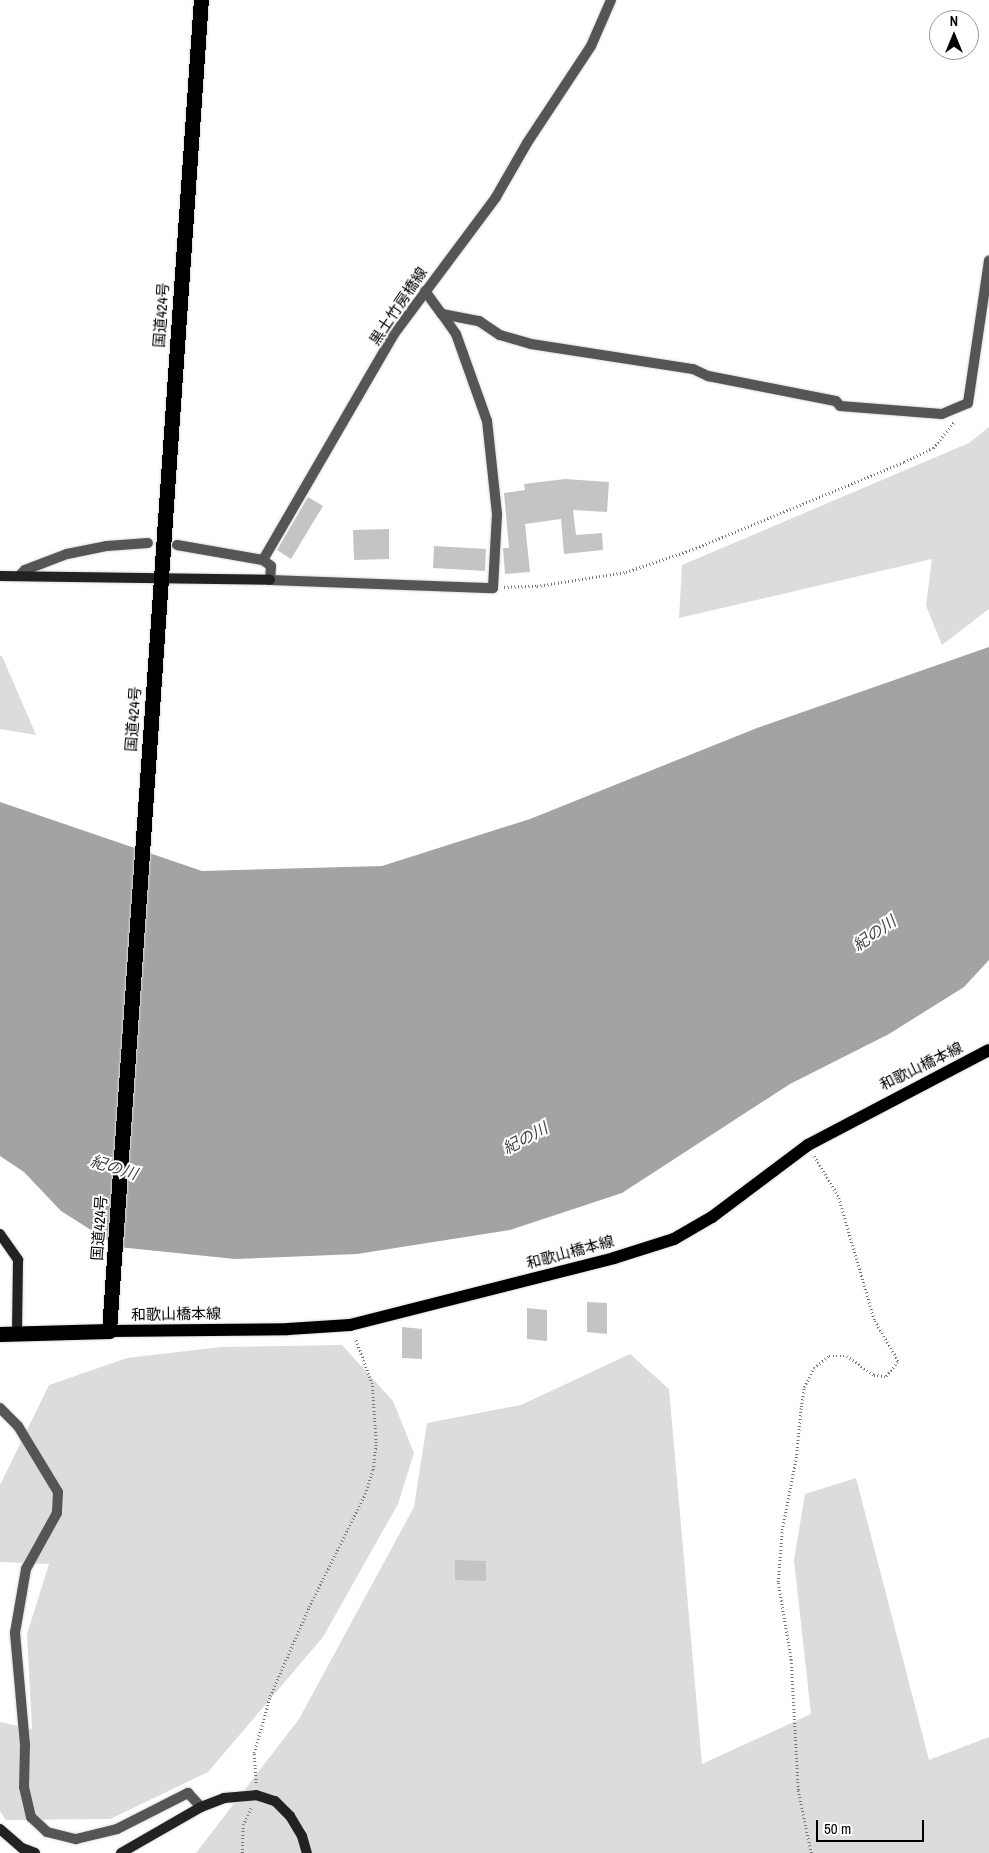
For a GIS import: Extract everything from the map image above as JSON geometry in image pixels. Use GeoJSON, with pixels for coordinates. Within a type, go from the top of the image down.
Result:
{"type":"FeatureCollection","features":[{"type":"Feature","properties":{"kind":"highway","name":"国道424号"},"geometry":{"type":"LineString","coordinates":[[109,1331],[201,0]]}},
{"type":"Feature","properties":{"kind":"highway"},"geometry":{"type":"LineString","coordinates":[[0,1334],[109,1331]]}},
{"type":"Feature","properties":{"kind":"main road","name":"和歌山橋本線"},"geometry":{"type":"LineString","coordinates":[[109,1331],[288,1329],[350,1325],[614,1258],[674,1239],[712,1217],[808,1145],[989,1050]]}},
{"type":"Feature","properties":{"kind":"street","name":"黒土竹房橋線"},"geometry":{"type":"LineString","coordinates":[[262,560],[394,334],[496,198],[527,142],[591,46],[611,0]]}},
{"type":"Feature","properties":{"kind":"street"},"geometry":{"type":"LineString","coordinates":[[442,314],[478,321],[500,335],[531,344],[693,369],[708,376],[836,401],[840,406],[942,414],[968,403],[989,261]]}},
{"type":"Feature","properties":{"kind":"street"},"geometry":{"type":"LineString","coordinates":[[0,576],[270,580],[493,588],[497,514],[487,421],[456,334],[425,291]]}},
{"type":"Feature","properties":{"kind":"street"},"geometry":{"type":"LineString","coordinates":[[19,576],[25,570],[68,554],[107,546],[148,543]]}},
{"type":"Feature","properties":{"kind":"street"},"geometry":{"type":"LineString","coordinates":[[177,545],[262,560],[271,566],[270,580]]}},
{"type":"Feature","properties":{"kind":"street"},"geometry":{"type":"LineString","coordinates":[[0,1234],[18,1260],[17,1334]]}},
{"type":"Feature","properties":{"kind":"street"},"geometry":{"type":"LineString","coordinates":[[0,1408],[18,1426],[58,1492],[57,1513],[26,1568],[15,1634],[25,1744],[24,1787],[31,1817],[47,1832],[76,1839],[117,1829],[188,1794],[201,1808]]}},
{"type":"Feature","properties":{"kind":"street"},"geometry":{"type":"LineString","coordinates":[[122,1853],[201,1808],[224,1798],[256,1795],[275,1801],[290,1816],[302,1836],[307,1853]]}},
{"type":"Feature","properties":{"kind":"street"},"geometry":{"type":"LineString","coordinates":[[0,1829],[22,1848],[35,1853]]}},
{"type":"Feature","properties":{"kind":"path"},"geometry":{"type":"LineString","coordinates":[[493,588],[537,586],[626,572],[696,548],[798,508],[933,448],[968,403]]}},
{"type":"Feature","properties":{"kind":"path"},"geometry":{"type":"LineString","coordinates":[[808,1145],[838,1196],[874,1320],[898,1361],[886,1376],[874,1374],[847,1356],[829,1356],[814,1368],[804,1387],[800,1407],[796,1458],[782,1530],[778,1582],[791,1660],[798,1790],[811,1853]]}},
{"type":"Feature","properties":{"kind":"path"},"geometry":{"type":"LineString","coordinates":[[242,1853],[243,1825],[256,1795],[254,1753],[270,1696],[309,1607],[365,1494],[373,1470],[376,1443],[372,1384],[350,1325]]}},
{"type":"Feature","properties":{"kind":"shaded area"},"geometry":{"type":"Polygon","coordinates":[[[989,427],[989,609],[942,645],[926,606],[932,559],[679,618],[682,565],[969,443],[989,427]]]}},
{"type":"Feature","properties":{"kind":"shaded area"},"geometry":{"type":"Polygon","coordinates":[[[0,656],[2,656],[36,735],[0,729],[0,656]]]}},
{"type":"Feature","properties":{"kind":"shaded area"},"geometry":{"type":"Polygon","coordinates":[[[342,1345],[393,1401],[414,1453],[398,1504],[323,1637],[208,1772],[110,1819],[6,1820],[0,1811],[0,1722],[32,1729],[27,1634],[49,1564],[0,1562],[0,1485],[49,1385],[127,1358],[221,1347],[342,1345]]]}},
{"type":"Feature","properties":{"kind":"shaded area"},"geometry":{"type":"Polygon","coordinates":[[[630,1354],[669,1389],[702,1764],[811,1714],[794,1560],[805,1494],[856,1478],[929,1760],[989,1737],[989,1853],[196,1853],[299,1719],[414,1507],[427,1423],[521,1405],[630,1354]]]}},
{"type":"Feature","properties":{"kind":"water","name":"紀の川"},"geometry":{"type":"Polygon","coordinates":[[[989,647],[989,960],[964,987],[889,1034],[790,1084],[622,1193],[510,1230],[357,1254],[235,1259],[118,1247],[61,1211],[24,1172],[0,1156],[0,802],[202,871],[382,866],[530,819],[757,728],[989,647]]]}},
{"type":"Feature","properties":{"kind":"building"},"geometry":{"type":"Polygon","coordinates":[[[565,479],[609,482],[607,512],[573,510],[576,535],[602,533],[603,550],[564,554],[561,519],[525,524],[530,572],[505,574],[503,548],[509,548],[504,493],[525,490],[524,484],[565,479]]]}},
{"type":"Feature","properties":{"kind":"building"},"geometry":{"type":"Polygon","coordinates":[[[308,497],[323,506],[291,559],[277,550],[308,497]]]}},
{"type":"Feature","properties":{"kind":"building"},"geometry":{"type":"Polygon","coordinates":[[[389,529],[389,559],[354,560],[353,530],[389,529]]]}},
{"type":"Feature","properties":{"kind":"building"},"geometry":{"type":"Polygon","coordinates":[[[434,546],[486,549],[485,571],[433,568],[434,546]]]}},
{"type":"Feature","properties":{"kind":"building"},"geometry":{"type":"Polygon","coordinates":[[[587,1302],[607,1303],[607,1334],[587,1332],[587,1302]]]}},
{"type":"Feature","properties":{"kind":"building"},"geometry":{"type":"Polygon","coordinates":[[[527,1308],[547,1310],[547,1341],[527,1339],[527,1308]]]}},
{"type":"Feature","properties":{"kind":"building"},"geometry":{"type":"Polygon","coordinates":[[[402,1327],[422,1329],[422,1359],[402,1358],[402,1327]]]}},
{"type":"Feature","properties":{"kind":"building"},"geometry":{"type":"Polygon","coordinates":[[[455,1560],[486,1561],[486,1581],[455,1580],[455,1560]]]}}]}
